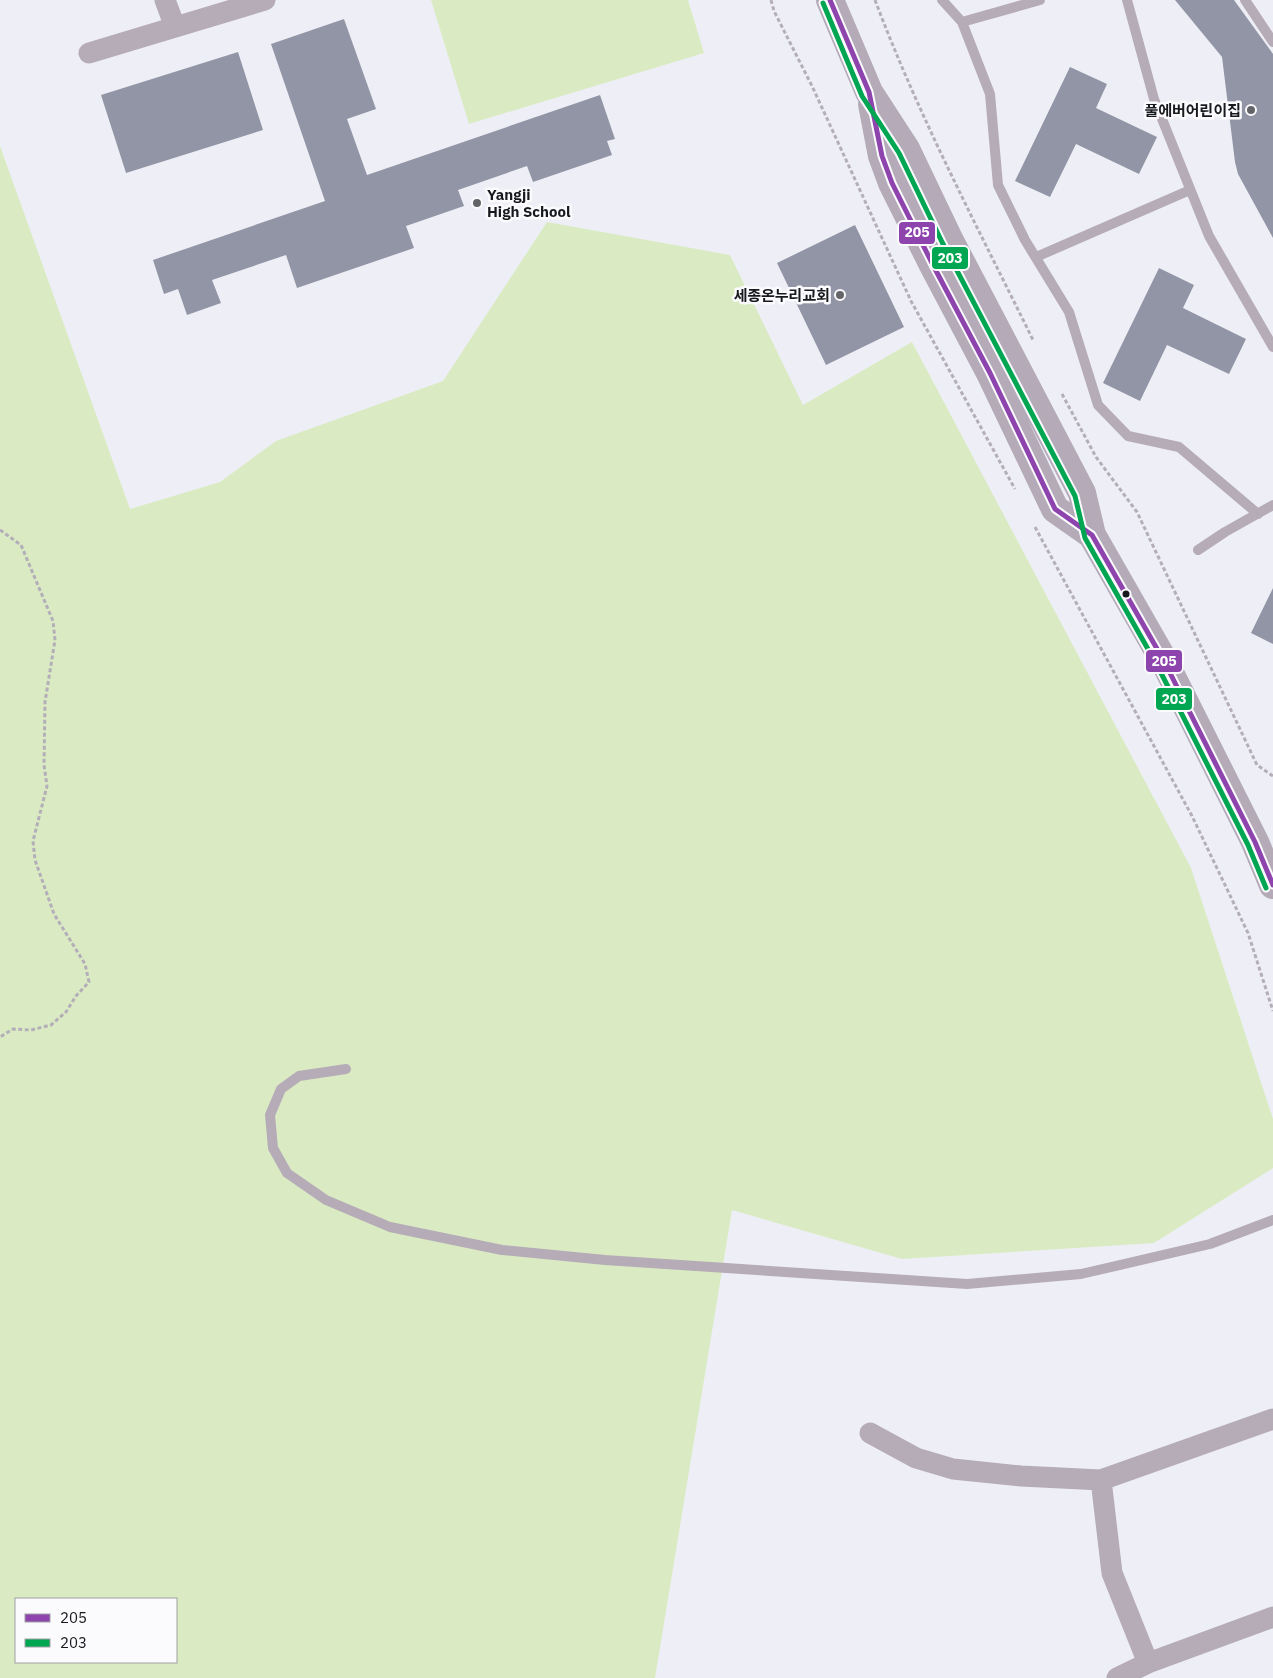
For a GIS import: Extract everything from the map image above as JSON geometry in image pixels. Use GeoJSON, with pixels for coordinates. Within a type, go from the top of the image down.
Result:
{"type":"FeatureCollection","features":[{"type":"Feature","properties":{"kind":"street"},"geometry":{"type":"LineString","coordinates":[[165,0],[174,27]]}},
{"type":"Feature","properties":{"kind":"street"},"geometry":{"type":"LineString","coordinates":[[89,52],[265,0]]}},
{"type":"Feature","properties":{"kind":"street"},"geometry":{"type":"LineString","coordinates":[[830,0],[870,92],[882,156],[892,183],[934,267],[990,373],[1056,509],[1092,535],[1264,839],[1273,884]]}},
{"type":"Feature","properties":{"kind":"street"},"geometry":{"type":"LineString","coordinates":[[870,1433],[916,1458],[953,1470],[1101,1480],[1273,1419]]}},
{"type":"Feature","properties":{"kind":"street"},"geometry":{"type":"LineString","coordinates":[[1101,1480],[1112,1573],[1148,1663]]}},
{"type":"Feature","properties":{"kind":"street"},"geometry":{"type":"LineString","coordinates":[[1117,1678],[1148,1663],[1273,1617]]}},
{"type":"Feature","properties":{"kind":"lane"},"geometry":{"type":"LineString","coordinates":[[942,0],[962,22],[990,94],[998,185],[1025,240],[1069,312],[1098,405],[1128,436],[1180,447],[1258,514]]}},
{"type":"Feature","properties":{"kind":"lane"},"geometry":{"type":"LineString","coordinates":[[962,22],[1040,0]]}},
{"type":"Feature","properties":{"kind":"lane"},"geometry":{"type":"LineString","coordinates":[[1127,0],[1154,99],[1209,236],[1273,347]]}},
{"type":"Feature","properties":{"kind":"lane"},"geometry":{"type":"LineString","coordinates":[[1245,0],[1273,42]]}},
{"type":"Feature","properties":{"kind":"lane"},"geometry":{"type":"LineString","coordinates":[[1036,257],[1190,190]]}},
{"type":"Feature","properties":{"kind":"lane"},"geometry":{"type":"LineString","coordinates":[[1198,550],[1225,532],[1273,505]]}},
{"type":"Feature","properties":{"kind":"lane"},"geometry":{"type":"LineString","coordinates":[[346,1069],[298,1076],[281,1090],[270,1115],[273,1148],[287,1173],[326,1200],[390,1227],[502,1250],[605,1260],[967,1284],[1081,1274],[1210,1244],[1273,1220]]}},
{"type":"Feature","properties":{"kind":"path"},"geometry":{"type":"LineString","coordinates":[[875,0],[911,89],[973,220],[1037,346]]}},
{"type":"Feature","properties":{"kind":"path"},"geometry":{"type":"LineString","coordinates":[[1059,389],[1096,457],[1137,512],[1257,765],[1273,776]]}},
{"type":"Feature","properties":{"kind":"path"},"geometry":{"type":"LineString","coordinates":[[0,530],[21,545],[53,621],[55,640],[44,702],[44,765],[47,786],[33,841],[35,860],[54,914],[85,964],[89,982],[76,996],[66,1012],[51,1026],[32,1030],[13,1028],[0,1037]]}},
{"type":"Feature","properties":{"kind":"green space"},"geometry":{"type":"Polygon","coordinates":[[[431,0],[688,0],[704,53],[469,124],[431,0]]]}},
{"type":"Feature","properties":{"kind":"green space"},"geometry":{"type":"Polygon","coordinates":[[[0,146],[130,509],[220,482],[276,441],[443,381],[547,222],[730,255],[803,405],[912,342],[1191,868],[1273,1119],[1273,1168],[1154,1243],[902,1259],[732,1210],[655,1678],[0,1678],[0,146]]]}},
{"type":"Feature","properties":{"kind":"building","name":"풀에버어린이집"},"geometry":{"type":"Polygon","coordinates":[[[1175,0],[1234,0],[1273,54],[1273,238],[1238,174],[1222,57],[1175,0]]]}},
{"type":"Feature","properties":{"kind":"building"},"geometry":{"type":"Polygon","coordinates":[[[344,19],[376,109],[347,119],[367,175],[600,95],[615,139],[607,141],[612,155],[533,182],[527,166],[458,190],[464,206],[406,226],[414,248],[297,288],[286,255],[212,280],[221,303],[187,315],[178,289],[164,294],[153,260],[325,201],[271,44],[344,19]]]}},
{"type":"Feature","properties":{"kind":"building"},"geometry":{"type":"Polygon","coordinates":[[[238,52],[263,130],[126,173],[101,95],[238,52]]]}},
{"type":"Feature","properties":{"kind":"building"},"geometry":{"type":"Polygon","coordinates":[[[1070,67],[1107,84],[1096,108],[1157,137],[1139,174],[1076,144],[1050,197],[1015,181],[1070,67]]]}},
{"type":"Feature","properties":{"kind":"building","name":"세종온누리교회"},"geometry":{"type":"Polygon","coordinates":[[[855,225],[904,327],[826,365],[777,263],[855,225]]]}},
{"type":"Feature","properties":{"kind":"building"},"geometry":{"type":"Polygon","coordinates":[[[1159,268],[1194,285],[1183,308],[1246,339],[1229,374],[1167,345],[1140,401],[1103,383],[1159,268]]]}},
{"type":"Feature","properties":{"kind":"building"},"geometry":{"type":"Polygon","coordinates":[[[1273,588],[1273,644],[1251,633],[1273,588]]]}},
{"type":"Feature","properties":{"kind":"transit line","name":"205"},"geometry":{"type":"LineString","coordinates":[[830,0],[869,92],[882,156],[892,183],[990,373],[1055,509],[1092,535],[1164,661],[1255,842],[1273,885]]}},
{"type":"Feature","properties":{"kind":"transit line","name":"203"},"geometry":{"type":"LineString","coordinates":[[823,3],[862,96],[899,153],[942,242],[1075,496],[1085,538],[1157,665],[1248,845],[1266,888]]}},
{"type":"Feature","properties":{"kind":"place","name":"풀에버어린이집"},"geometry":{"type":"Point","coordinates":[1251,110]}},
{"type":"Feature","properties":{"kind":"place","name":"Yangji High School"},"geometry":{"type":"Point","coordinates":[477,203]}},
{"type":"Feature","properties":{"kind":"place","name":"세종온누리교회"},"geometry":{"type":"Point","coordinates":[840,295]}}]}
